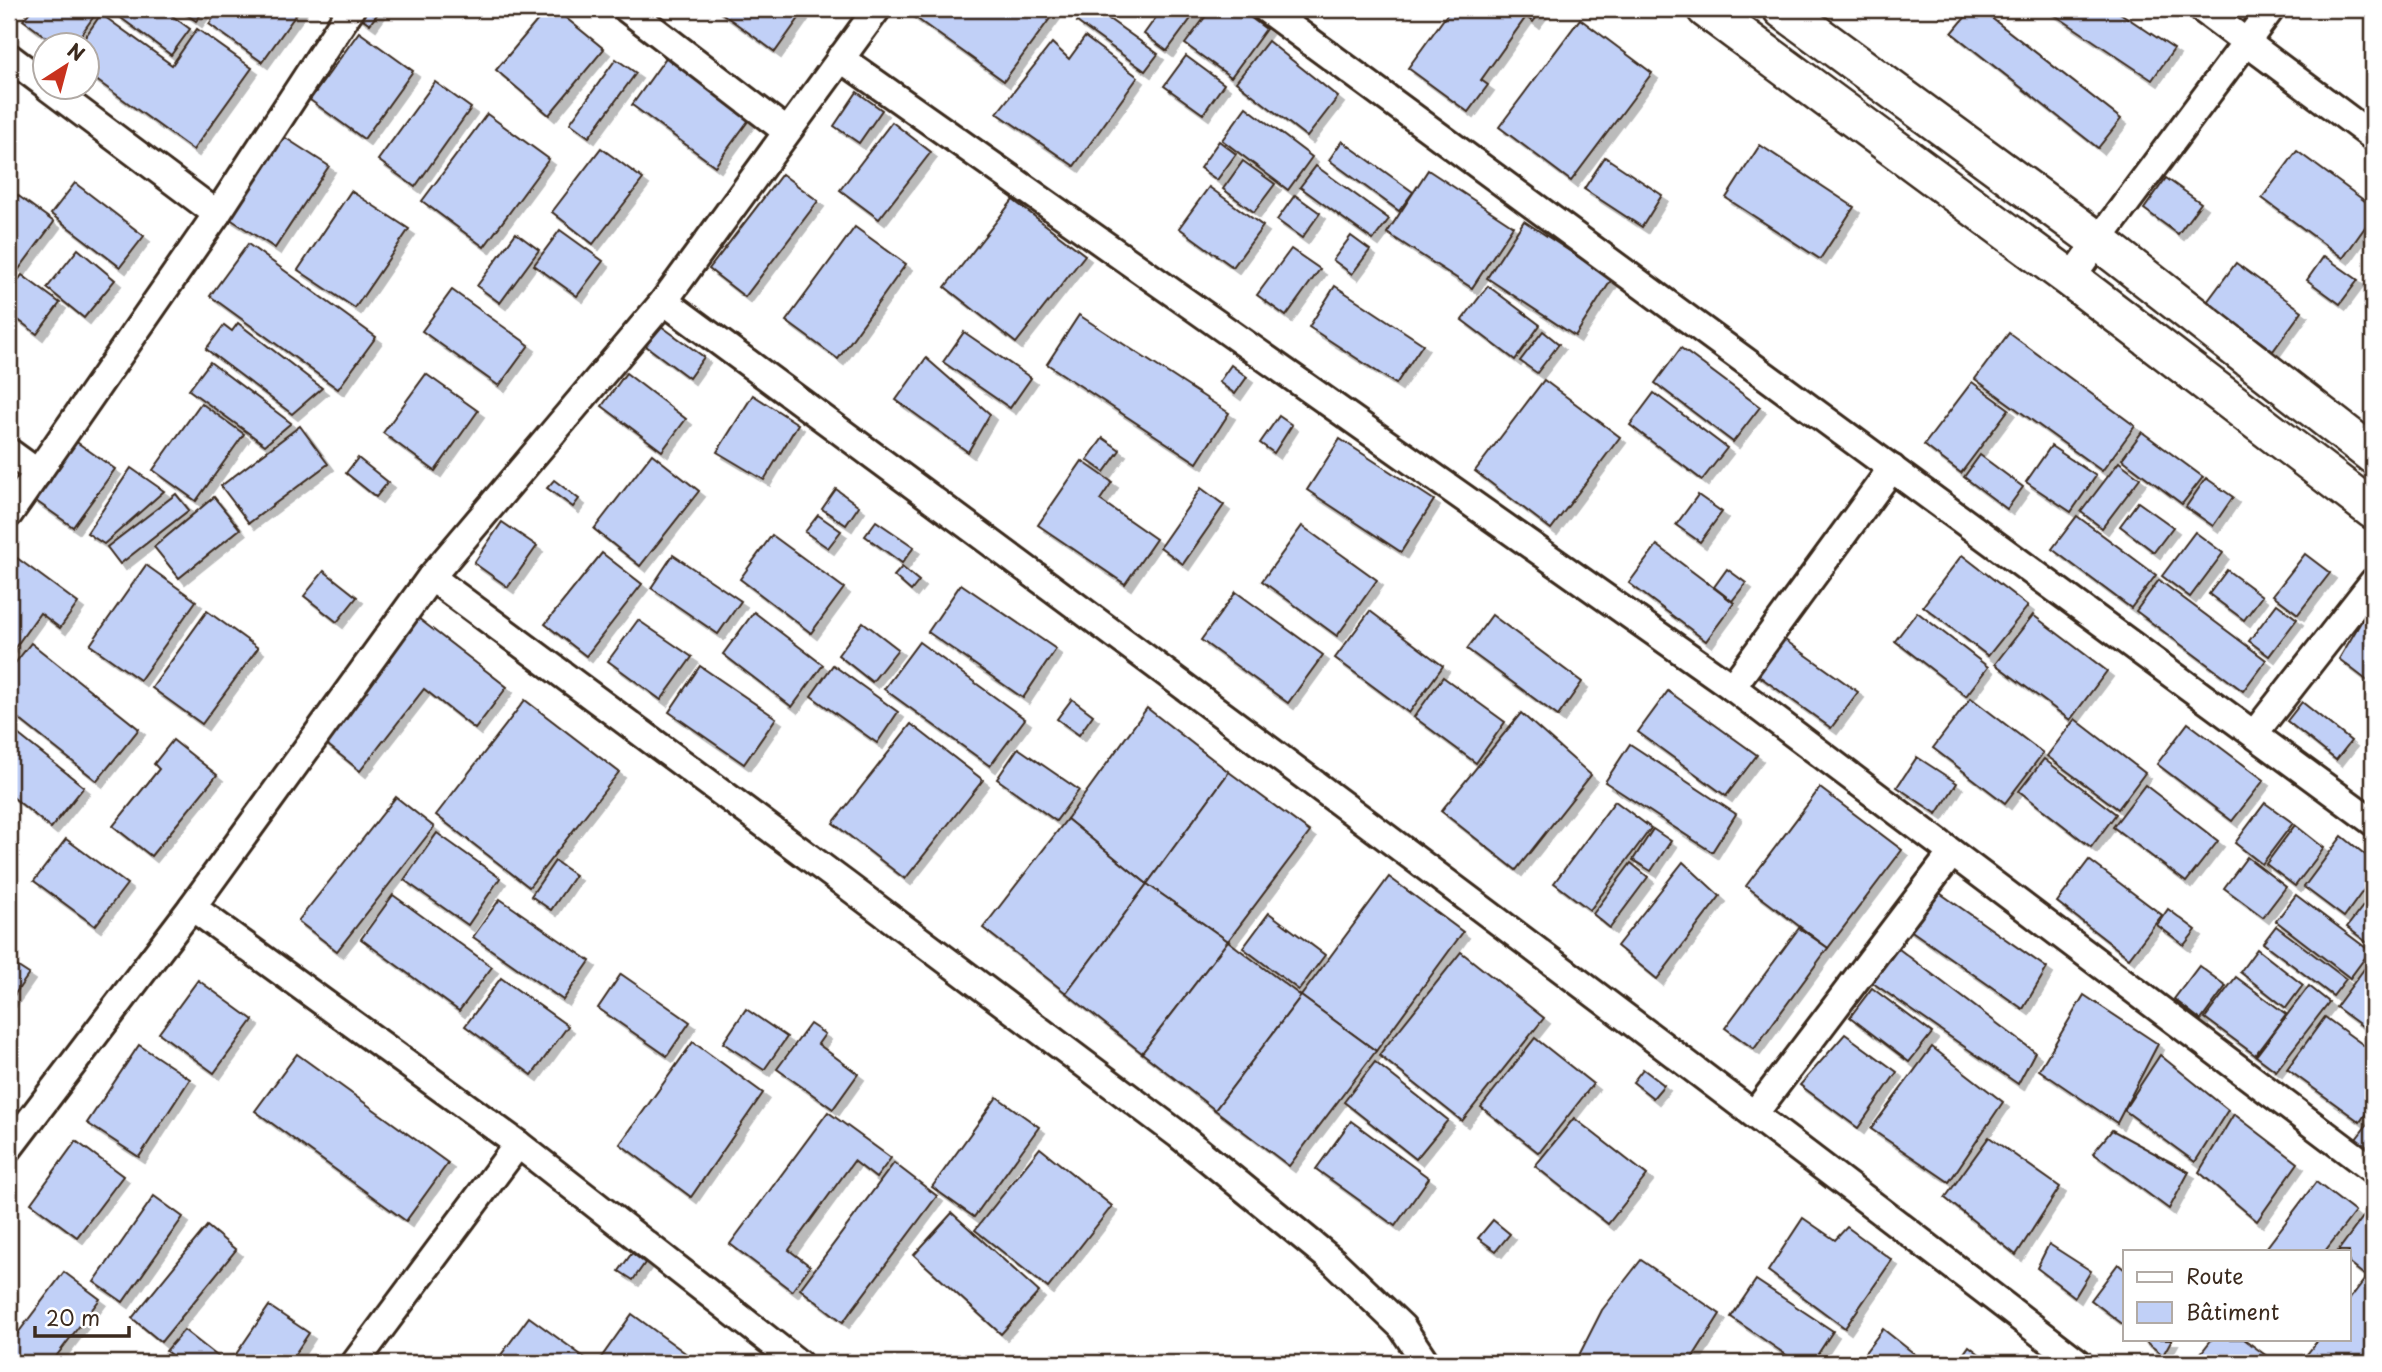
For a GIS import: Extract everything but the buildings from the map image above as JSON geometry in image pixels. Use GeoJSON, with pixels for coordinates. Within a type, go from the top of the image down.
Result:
{"type":"FeatureCollection","features":[{"type":"Feature","properties":{"kind":"main road"},"geometry":{"type":"LineString","coordinates":[[1706,9],[2071,279],[2373,510]]}},
{"type":"Feature","properties":{"kind":"main road"},"geometry":{"type":"LineString","coordinates":[[1782,9],[2098,241],[2373,454]]}},
{"type":"Feature","properties":{"kind":"street"},"geometry":{"type":"LineString","coordinates":[[9,513],[217,214],[352,9]]}},
{"type":"Feature","properties":{"kind":"street"},"geometry":{"type":"LineString","coordinates":[[627,9],[786,131]]}},
{"type":"Feature","properties":{"kind":"street"},"geometry":{"type":"LineString","coordinates":[[9,1148],[192,907],[431,577],[664,301],[877,9]]}},
{"type":"Feature","properties":{"kind":"street"},"geometry":{"type":"LineString","coordinates":[[1266,9],[2373,822]]}},
{"type":"Feature","properties":{"kind":"street"},"geometry":{"type":"LineString","coordinates":[[2202,9],[2373,137]]}},
{"type":"Feature","properties":{"kind":"street"},"geometry":{"type":"LineString","coordinates":[[2071,279],[2271,9]]}},
{"type":"Feature","properties":{"kind":"street"},"geometry":{"type":"LineString","coordinates":[[9,57],[32,75]]}},
{"type":"Feature","properties":{"kind":"street"},"geometry":{"type":"LineString","coordinates":[[840,58],[1732,687],[2373,1170]]}},
{"type":"Feature","properties":{"kind":"street"},"geometry":{"type":"LineString","coordinates":[[68,102],[217,214]]}},
{"type":"Feature","properties":{"kind":"street"},"geometry":{"type":"LineString","coordinates":[[664,301],[1215,708],[1755,1113],[2079,1363]]}},
{"type":"Feature","properties":{"kind":"street"},"geometry":{"type":"LineString","coordinates":[[9,452],[38,473]]}},
{"type":"Feature","properties":{"kind":"street"},"geometry":{"type":"LineString","coordinates":[[1732,687],[1892,468]]}},
{"type":"Feature","properties":{"kind":"street"},"geometry":{"type":"LineString","coordinates":[[431,577],[1179,1135],[1334,1262],[1402,1327],[1426,1363]]}},
{"type":"Feature","properties":{"kind":"street"},"geometry":{"type":"LineString","coordinates":[[2254,734],[2373,582]]}},
{"type":"Feature","properties":{"kind":"street"},"geometry":{"type":"LineString","coordinates":[[1755,1113],[1952,853]]}},
{"type":"Feature","properties":{"kind":"street"},"geometry":{"type":"LineString","coordinates":[[192,907],[518,1144],[798,1363]]}},
{"type":"Feature","properties":{"kind":"street"},"geometry":{"type":"LineString","coordinates":[[355,1363],[518,1144]]}}]}
